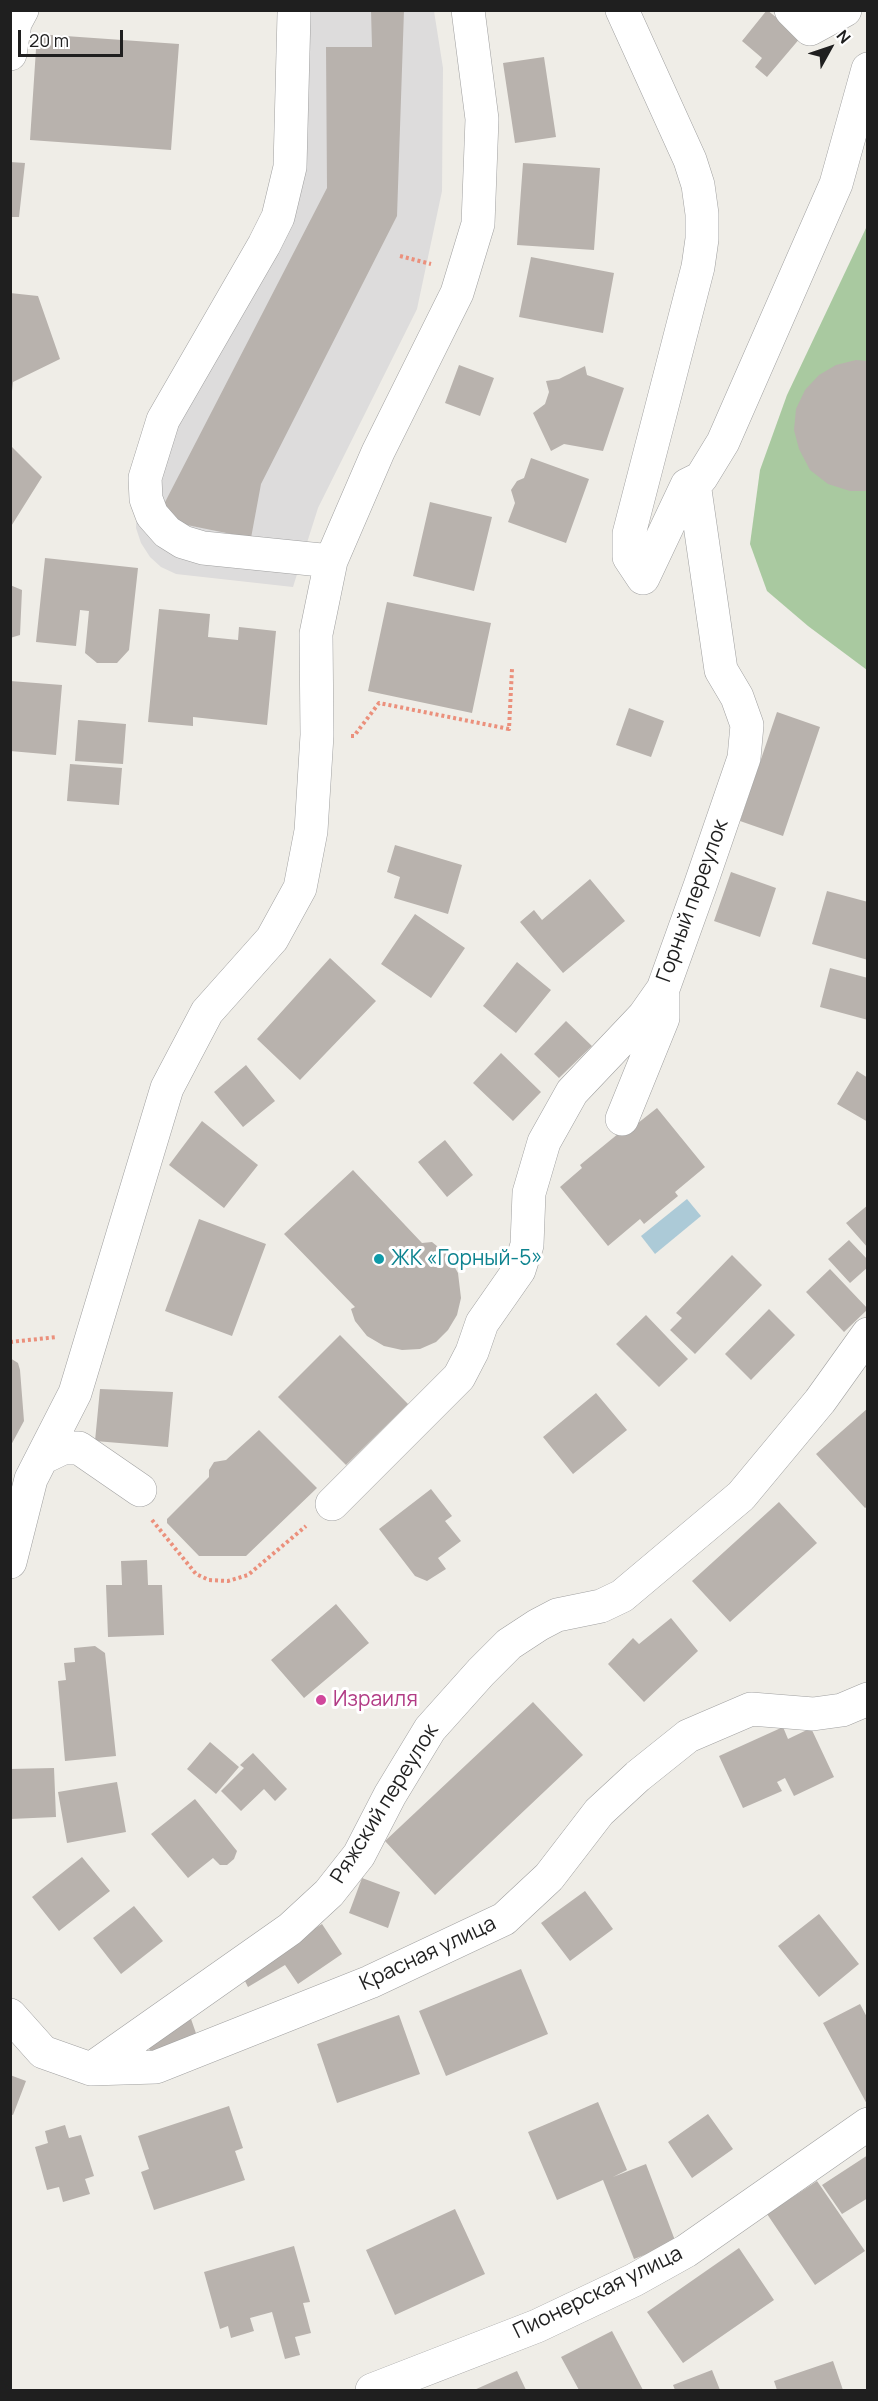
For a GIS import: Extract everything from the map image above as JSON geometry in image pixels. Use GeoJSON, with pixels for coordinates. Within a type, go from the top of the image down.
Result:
{"type":"FeatureCollection","features":[{"type":"Feature","properties":{"kind":"street"},"geometry":{"type":"LineString","coordinates":[[10,54],[15,23],[22,10]]}},
{"type":"Feature","properties":{"kind":"street"},"geometry":{"type":"LineString","coordinates":[[10,1562],[31,1479],[75,1393],[167,1088],[207,1012],[272,939],[300,888],[311,831],[317,735],[316,634],[331,561],[378,452],[457,293],[478,224],[482,118],[468,10]]}},
{"type":"Feature","properties":{"kind":"street"},"geometry":{"type":"LineString","coordinates":[[622,10],[690,160],[698,184],[702,214],[702,239],[698,267],[629,534],[629,557],[643,578],[687,485],[694,483],[709,468],[723,442],[836,184],[867,69]]}},
{"type":"Feature","properties":{"kind":"street"},"geometry":{"type":"LineString","coordinates":[[791,10],[810,29],[844,10]]}},
{"type":"Feature","properties":{"kind":"street"},"geometry":{"type":"LineString","coordinates":[[294,14],[290,167],[278,216],[264,246],[163,420],[145,478],[146,499],[152,515],[167,532],[183,542],[203,548],[331,561]]}},
{"type":"Feature","properties":{"kind":"street","name":"Горный переулок"},"geometry":{"type":"LineString","coordinates":[[332,1504],[459,1377],[472,1352],[482,1323],[519,1270],[527,1245],[529,1193],[533,1175],[544,1142],[559,1113],[572,1092],[644,1016],[663,989],[744,758],[747,725],[737,697],[721,670],[694,483]]}},
{"type":"Feature","properties":{"kind":"street"},"geometry":{"type":"LineString","coordinates":[[622,1119],[663,1018],[663,989]]}},
{"type":"Feature","properties":{"kind":"street","name":"Ряжский переулок"},"geometry":{"type":"LineString","coordinates":[[91,2069],[290,1929],[329,1893],[359,1855],[390,1795],[430,1729],[481,1672],[509,1644],[538,1625],[557,1615],[601,1606],[622,1596],[741,1496],[820,1401],[867,1334]]}},
{"type":"Feature","properties":{"kind":"street"},"geometry":{"type":"LineString","coordinates":[[42,1458],[63,1448],[79,1448],[140,1490]]}},
{"type":"Feature","properties":{"kind":"street","name":"Красная улица"},"geometry":{"type":"LineString","coordinates":[[10,2015],[44,2052],[91,2069],[156,2067],[370,1982],[504,1919],[549,1877],[598,1812],[688,1736],[751,1709],[813,1714],[842,1710],[867,1699]]}},
{"type":"Feature","properties":{"kind":"street","name":"Пионерская улица"},"geometry":{"type":"LineString","coordinates":[[372,2391],[537,2326],[634,2280],[686,2252],[867,2124]]}},
{"type":"Feature","properties":{"kind":"path"},"geometry":{"type":"LineString","coordinates":[[400,256],[442,267]]}},
{"type":"Feature","properties":{"kind":"path"},"geometry":{"type":"LineString","coordinates":[[317,735],[354,736],[379,703],[508,729],[512,669]]}},
{"type":"Feature","properties":{"kind":"path"},"geometry":{"type":"LineString","coordinates":[[10,1342],[93,1333]]}},
{"type":"Feature","properties":{"kind":"path"},"geometry":{"type":"LineString","coordinates":[[140,1490],[145,1511],[195,1574],[228,1581],[248,1575],[332,1504]]}},
{"type":"Feature","properties":{"kind":"shaded area"},"geometry":{"type":"Polygon","coordinates":[[[283,11],[434,11],[443,68],[442,191],[417,309],[318,508],[293,587],[176,574],[161,567],[150,557],[141,543],[136,528],[137,502],[277,194],[283,11]]]}},
{"type":"Feature","properties":{"kind":"green space"},"geometry":{"type":"Polygon","coordinates":[[[867,226],[867,670],[808,626],[767,591],[750,544],[760,470],[787,395],[867,226]]]}},
{"type":"Feature","properties":{"kind":"water"},"geometry":{"type":"Polygon","coordinates":[[[687,1199],[701,1216],[655,1254],[641,1236],[687,1199]]]}},
{"type":"Feature","properties":{"kind":"building"},"geometry":{"type":"Polygon","coordinates":[[[371,10],[404,10],[397,216],[261,484],[251,538],[182,524],[163,506],[327,188],[326,47],[372,47],[371,10]]]}},
{"type":"Feature","properties":{"kind":"building"},"geometry":{"type":"Polygon","coordinates":[[[767,10],[801,37],[767,77],[755,67],[762,58],[742,41],[767,10]]]}},
{"type":"Feature","properties":{"kind":"building"},"geometry":{"type":"Polygon","coordinates":[[[37,34],[179,44],[171,150],[30,140],[37,34]]]}},
{"type":"Feature","properties":{"kind":"building"},"geometry":{"type":"Polygon","coordinates":[[[544,57],[556,137],[515,143],[503,63],[544,57]]]}},
{"type":"Feature","properties":{"kind":"building"},"geometry":{"type":"Polygon","coordinates":[[[10,162],[25,163],[19,217],[10,217],[10,162]]]}},
{"type":"Feature","properties":{"kind":"building"},"geometry":{"type":"Polygon","coordinates":[[[523,163],[600,168],[594,250],[517,245],[523,163]]]}},
{"type":"Feature","properties":{"kind":"building"},"geometry":{"type":"Polygon","coordinates":[[[531,257],[614,273],[603,333],[519,317],[531,257]]]}},
{"type":"Feature","properties":{"kind":"building"},"geometry":{"type":"Polygon","coordinates":[[[10,293],[38,296],[60,359],[13,382],[12,391],[10,293]]]}},
{"type":"Feature","properties":{"kind":"building"},"geometry":{"type":"Polygon","coordinates":[[[856,360],[868,361],[868,491],[850,491],[828,484],[810,470],[799,449],[794,430],[796,409],[805,390],[819,375],[836,365],[856,360]]]}},
{"type":"Feature","properties":{"kind":"building"},"geometry":{"type":"Polygon","coordinates":[[[459,365],[494,378],[480,416],[445,403],[459,365]]]}},
{"type":"Feature","properties":{"kind":"building"},"geometry":{"type":"Polygon","coordinates":[[[585,366],[587,375],[624,388],[603,451],[564,444],[551,451],[533,413],[545,404],[549,392],[546,381],[559,379],[585,366]]]}},
{"type":"Feature","properties":{"kind":"building"},"geometry":{"type":"Polygon","coordinates":[[[10,445],[42,477],[10,528],[10,445]]]}},
{"type":"Feature","properties":{"kind":"building"},"geometry":{"type":"Polygon","coordinates":[[[531,458],[589,479],[566,543],[508,522],[515,503],[511,490],[517,481],[524,478],[531,458]]]}},
{"type":"Feature","properties":{"kind":"building"},"geometry":{"type":"Polygon","coordinates":[[[430,502],[492,517],[474,591],[413,576],[430,502]]]}},
{"type":"Feature","properties":{"kind":"building"},"geometry":{"type":"Polygon","coordinates":[[[45,558],[138,568],[129,650],[117,663],[97,663],[85,653],[89,611],[80,610],[76,646],[36,642],[45,558]]]}},
{"type":"Feature","properties":{"kind":"building"},"geometry":{"type":"Polygon","coordinates":[[[10,585],[22,590],[20,635],[10,638],[10,585]]]}},
{"type":"Feature","properties":{"kind":"building"},"geometry":{"type":"Polygon","coordinates":[[[387,602],[491,623],[472,713],[368,691],[387,602]]]}},
{"type":"Feature","properties":{"kind":"building"},"geometry":{"type":"Polygon","coordinates":[[[159,609],[210,614],[208,637],[238,640],[239,627],[276,631],[267,725],[193,717],[193,726],[148,722],[159,609]]]}},
{"type":"Feature","properties":{"kind":"building"},"geometry":{"type":"Polygon","coordinates":[[[10,681],[62,685],[56,755],[10,751],[10,681]]]}},
{"type":"Feature","properties":{"kind":"building"},"geometry":{"type":"Polygon","coordinates":[[[629,708],[664,721],[651,757],[616,745],[629,708]]]}},
{"type":"Feature","properties":{"kind":"building"},"geometry":{"type":"Polygon","coordinates":[[[777,712],[820,727],[783,836],[740,821],[777,712]]]}},
{"type":"Feature","properties":{"kind":"building"},"geometry":{"type":"Polygon","coordinates":[[[78,720],[126,724],[123,764],[75,761],[78,720]]]}},
{"type":"Feature","properties":{"kind":"building"},"geometry":{"type":"Polygon","coordinates":[[[70,764],[122,768],[119,805],[67,801],[70,764]]]}},
{"type":"Feature","properties":{"kind":"building"},"geometry":{"type":"Polygon","coordinates":[[[395,845],[462,865],[448,914],[394,898],[400,877],[387,872],[395,845]]]}},
{"type":"Feature","properties":{"kind":"building"},"geometry":{"type":"Polygon","coordinates":[[[731,872],[776,888],[760,937],[714,921],[731,872]]]}},
{"type":"Feature","properties":{"kind":"building"},"geometry":{"type":"Polygon","coordinates":[[[590,879],[625,921],[563,973],[520,922],[534,910],[542,920],[590,879]]]}},
{"type":"Feature","properties":{"kind":"building"},"geometry":{"type":"Polygon","coordinates":[[[827,891],[868,902],[868,960],[812,944],[827,891]]]}},
{"type":"Feature","properties":{"kind":"building"},"geometry":{"type":"Polygon","coordinates":[[[415,914],[465,948],[431,998],[381,964],[415,914]]]}},
{"type":"Feature","properties":{"kind":"building"},"geometry":{"type":"Polygon","coordinates":[[[330,958],[376,1001],[300,1080],[257,1039],[330,958]]]}},
{"type":"Feature","properties":{"kind":"building"},"geometry":{"type":"Polygon","coordinates":[[[517,962],[551,990],[516,1033],[483,1006],[517,962]]]}},
{"type":"Feature","properties":{"kind":"building"},"geometry":{"type":"Polygon","coordinates":[[[830,968],[868,978],[868,1020],[820,1007],[830,968]]]}},
{"type":"Feature","properties":{"kind":"building"},"geometry":{"type":"Polygon","coordinates":[[[566,1021],[592,1046],[559,1078],[534,1054],[566,1021]]]}},
{"type":"Feature","properties":{"kind":"building"},"geometry":{"type":"Polygon","coordinates":[[[501,1053],[541,1092],[513,1121],[473,1083],[501,1053]]]}},
{"type":"Feature","properties":{"kind":"building"},"geometry":{"type":"Polygon","coordinates":[[[246,1065],[275,1101],[243,1127],[214,1092],[246,1065]]]}},
{"type":"Feature","properties":{"kind":"building"},"geometry":{"type":"Polygon","coordinates":[[[857,1071],[868,1078],[868,1122],[837,1104],[857,1071]]]}},
{"type":"Feature","properties":{"kind":"building"},"geometry":{"type":"Polygon","coordinates":[[[657,1108],[705,1167],[675,1192],[678,1196],[644,1224],[640,1219],[608,1246],[560,1187],[582,1168],[580,1165],[635,1120],[638,1123],[657,1108]]]}},
{"type":"Feature","properties":{"kind":"building"},"geometry":{"type":"Polygon","coordinates":[[[202,1121],[258,1165],[224,1208],[169,1165],[202,1121]]]}},
{"type":"Feature","properties":{"kind":"building"},"geometry":{"type":"Polygon","coordinates":[[[445,1140],[473,1175],[447,1197],[418,1162],[445,1140]]]}},
{"type":"Feature","properties":{"kind":"building","name":"ЖК «Горный-5»"},"geometry":{"type":"Polygon","coordinates":[[[353,1170],[422,1243],[432,1242],[448,1255],[458,1273],[461,1298],[457,1315],[448,1330],[436,1342],[420,1349],[402,1350],[384,1346],[367,1336],[355,1321],[351,1309],[355,1307],[284,1234],[353,1170]]]}},
{"type":"Feature","properties":{"kind":"building"},"geometry":{"type":"Polygon","coordinates":[[[868,1205],[868,1248],[846,1223],[868,1205]]]}},
{"type":"Feature","properties":{"kind":"building"},"geometry":{"type":"Polygon","coordinates":[[[199,1219],[266,1244],[232,1336],[165,1311],[199,1219]]]}},
{"type":"Feature","properties":{"kind":"building"},"geometry":{"type":"Polygon","coordinates":[[[849,1240],[868,1260],[868,1267],[850,1283],[828,1259],[849,1240]]]}},
{"type":"Feature","properties":{"kind":"building"},"geometry":{"type":"Polygon","coordinates":[[[732,1255],[762,1285],[695,1354],[670,1330],[682,1318],[676,1313],[732,1255]]]}},
{"type":"Feature","properties":{"kind":"building"},"geometry":{"type":"Polygon","coordinates":[[[830,1269],[868,1309],[844,1332],[806,1292],[830,1269]]]}},
{"type":"Feature","properties":{"kind":"building"},"geometry":{"type":"Polygon","coordinates":[[[769,1309],[795,1335],[751,1380],[725,1354],[769,1309]]]}},
{"type":"Feature","properties":{"kind":"building"},"geometry":{"type":"Polygon","coordinates":[[[646,1315],[688,1359],[659,1387],[616,1344],[646,1315]]]}},
{"type":"Feature","properties":{"kind":"building"},"geometry":{"type":"Polygon","coordinates":[[[340,1335],[408,1404],[346,1465],[278,1397],[340,1335]]]}},
{"type":"Feature","properties":{"kind":"building"},"geometry":{"type":"Polygon","coordinates":[[[10,1358],[18,1363],[20,1370],[24,1421],[10,1447],[10,1358]]]}},
{"type":"Feature","properties":{"kind":"building"},"geometry":{"type":"Polygon","coordinates":[[[100,1389],[173,1392],[168,1447],[95,1441],[100,1389]]]}},
{"type":"Feature","properties":{"kind":"building"},"geometry":{"type":"Polygon","coordinates":[[[596,1393],[627,1430],[573,1474],[543,1437],[596,1393]]]}},
{"type":"Feature","properties":{"kind":"building"},"geometry":{"type":"Polygon","coordinates":[[[868,1408],[868,1506],[865,1508],[816,1454],[868,1408]]]}},
{"type":"Feature","properties":{"kind":"building"},"geometry":{"type":"Polygon","coordinates":[[[259,1430],[317,1488],[246,1556],[199,1556],[167,1523],[167,1519],[209,1477],[209,1470],[214,1462],[226,1460],[259,1430]]]}},
{"type":"Feature","properties":{"kind":"building"},"geometry":{"type":"Polygon","coordinates":[[[431,1489],[452,1516],[445,1521],[461,1541],[438,1558],[446,1569],[427,1581],[415,1576],[379,1529],[431,1489]]]}},
{"type":"Feature","properties":{"kind":"building"},"geometry":{"type":"Polygon","coordinates":[[[779,1502],[817,1543],[730,1622],[692,1581],[779,1502]]]}},
{"type":"Feature","properties":{"kind":"building"},"geometry":{"type":"Polygon","coordinates":[[[147,1560],[148,1585],[162,1585],[164,1635],[108,1637],[106,1585],[122,1585],[121,1561],[147,1560]]]}},
{"type":"Feature","properties":{"kind":"building"},"geometry":{"type":"Polygon","coordinates":[[[336,1604],[369,1643],[304,1698],[271,1660],[336,1604]]]}},
{"type":"Feature","properties":{"kind":"building"},"geometry":{"type":"Polygon","coordinates":[[[671,1618],[698,1651],[644,1702],[608,1664],[633,1638],[639,1644],[671,1618]]]}},
{"type":"Feature","properties":{"kind":"building"},"geometry":{"type":"Polygon","coordinates":[[[95,1646],[105,1653],[116,1756],[65,1761],[58,1681],[66,1680],[64,1663],[75,1662],[74,1648],[95,1646]]]}},
{"type":"Feature","properties":{"kind":"building"},"geometry":{"type":"Polygon","coordinates":[[[533,1702],[583,1755],[435,1895],[385,1841],[533,1702]]]}},
{"type":"Feature","properties":{"kind":"building"},"geometry":{"type":"Polygon","coordinates":[[[783,1727],[788,1739],[811,1728],[834,1777],[794,1796],[785,1778],[777,1782],[782,1791],[743,1808],[719,1756],[783,1727]]]}},
{"type":"Feature","properties":{"kind":"building"},"geometry":{"type":"Polygon","coordinates":[[[210,1742],[239,1767],[216,1794],[187,1769],[210,1742]]]}},
{"type":"Feature","properties":{"kind":"building"},"geometry":{"type":"Polygon","coordinates":[[[253,1753],[287,1789],[275,1801],[264,1789],[241,1811],[221,1791],[244,1768],[240,1765],[253,1753]]]}},
{"type":"Feature","properties":{"kind":"building"},"geometry":{"type":"Polygon","coordinates":[[[54,1768],[56,1817],[10,1819],[10,1769],[54,1768]]]}},
{"type":"Feature","properties":{"kind":"building"},"geometry":{"type":"Polygon","coordinates":[[[117,1782],[126,1832],[67,1843],[58,1792],[117,1782]]]}},
{"type":"Feature","properties":{"kind":"building"},"geometry":{"type":"Polygon","coordinates":[[[195,1799],[237,1851],[234,1859],[227,1865],[220,1865],[213,1858],[188,1878],[151,1834],[195,1799]]]}},
{"type":"Feature","properties":{"kind":"building"},"geometry":{"type":"Polygon","coordinates":[[[82,1857],[110,1891],[59,1931],[32,1897],[82,1857]]]}},
{"type":"Feature","properties":{"kind":"building"},"geometry":{"type":"Polygon","coordinates":[[[362,1878],[400,1892],[388,1928],[349,1913],[362,1878]]]}},
{"type":"Feature","properties":{"kind":"building"},"geometry":{"type":"Polygon","coordinates":[[[585,1891],[613,1929],[570,1961],[541,1923],[585,1891]]]}},
{"type":"Feature","properties":{"kind":"building"},"geometry":{"type":"Polygon","coordinates":[[[134,1906],[163,1941],[121,1974],[93,1938],[134,1906]]]}},
{"type":"Feature","properties":{"kind":"building"},"geometry":{"type":"Polygon","coordinates":[[[819,1914],[859,1964],[819,1997],[778,1946],[819,1914]]]}},
{"type":"Feature","properties":{"kind":"building"},"geometry":{"type":"Polygon","coordinates":[[[322,1924],[342,1954],[298,1984],[285,1965],[248,1987],[241,1973],[322,1924]]]}},
{"type":"Feature","properties":{"kind":"building"},"geometry":{"type":"Polygon","coordinates":[[[521,1969],[548,2034],[446,2076],[419,2011],[521,1969]]]}},
{"type":"Feature","properties":{"kind":"building"},"geometry":{"type":"Polygon","coordinates":[[[860,2004],[868,2019],[868,2106],[823,2023],[860,2004]]]}},
{"type":"Feature","properties":{"kind":"building"},"geometry":{"type":"Polygon","coordinates":[[[399,2015],[420,2074],[337,2103],[317,2044],[399,2015]]]}},
{"type":"Feature","properties":{"kind":"building"},"geometry":{"type":"Polygon","coordinates":[[[190,2016],[199,2042],[153,2059],[147,2043],[190,2016]]]}},
{"type":"Feature","properties":{"kind":"building"},"geometry":{"type":"Polygon","coordinates":[[[10,2075],[26,2081],[13,2115],[10,2114],[10,2075]]]}},
{"type":"Feature","properties":{"kind":"building"},"geometry":{"type":"Polygon","coordinates":[[[598,2102],[627,2170],[613,2177],[646,2164],[676,2243],[634,2259],[603,2180],[557,2200],[528,2132],[598,2102]]]}},
{"type":"Feature","properties":{"kind":"building"},"geometry":{"type":"Polygon","coordinates":[[[229,2106],[243,2148],[235,2151],[245,2180],[154,2210],[141,2172],[149,2169],[138,2136],[229,2106]]]}},
{"type":"Feature","properties":{"kind":"building"},"geometry":{"type":"Polygon","coordinates":[[[708,2114],[733,2149],[692,2178],[668,2142],[708,2114]]]}},
{"type":"Feature","properties":{"kind":"building"},"geometry":{"type":"Polygon","coordinates":[[[65,2125],[69,2138],[81,2135],[94,2176],[85,2179],[90,2194],[63,2202],[59,2187],[47,2190],[35,2147],[48,2143],[45,2131],[65,2125]]]}},
{"type":"Feature","properties":{"kind":"building"},"geometry":{"type":"Polygon","coordinates":[[[868,2155],[868,2198],[842,2214],[822,2185],[868,2155]]]}},
{"type":"Feature","properties":{"kind":"building"},"geometry":{"type":"Polygon","coordinates":[[[817,2181],[865,2251],[815,2285],[767,2214],[817,2181]]]}},
{"type":"Feature","properties":{"kind":"building"},"geometry":{"type":"Polygon","coordinates":[[[455,2209],[485,2274],[395,2315],[366,2250],[455,2209]]]}},
{"type":"Feature","properties":{"kind":"building"},"geometry":{"type":"Polygon","coordinates":[[[294,2246],[310,2302],[303,2303],[311,2333],[295,2337],[300,2355],[285,2359],[272,2312],[250,2318],[254,2331],[231,2338],[228,2326],[220,2329],[204,2272],[294,2246]]]}},
{"type":"Feature","properties":{"kind":"building"},"geometry":{"type":"Polygon","coordinates":[[[739,2248],[774,2300],[683,2363],[647,2312],[739,2248]]]}},
{"type":"Feature","properties":{"kind":"building"},"geometry":{"type":"Polygon","coordinates":[[[612,2331],[643,2390],[579,2390],[561,2357],[612,2331]]]}},
{"type":"Feature","properties":{"kind":"building"},"geometry":{"type":"Polygon","coordinates":[[[833,2361],[843,2390],[777,2390],[774,2381],[833,2361]]]}},
{"type":"Feature","properties":{"kind":"building"},"geometry":{"type":"Polygon","coordinates":[[[712,2370],[720,2390],[675,2390],[673,2385],[712,2370]]]}},
{"type":"Feature","properties":{"kind":"building"},"geometry":{"type":"Polygon","coordinates":[[[517,2371],[526,2390],[474,2390],[517,2371]]]}},
{"type":"Feature","properties":{"kind":"place","name":"ЖК «Горный-5»"},"geometry":{"type":"Point","coordinates":[379,1259]}},
{"type":"Feature","properties":{"kind":"place","name":"Израиля"},"geometry":{"type":"Point","coordinates":[321,1700]}}]}
